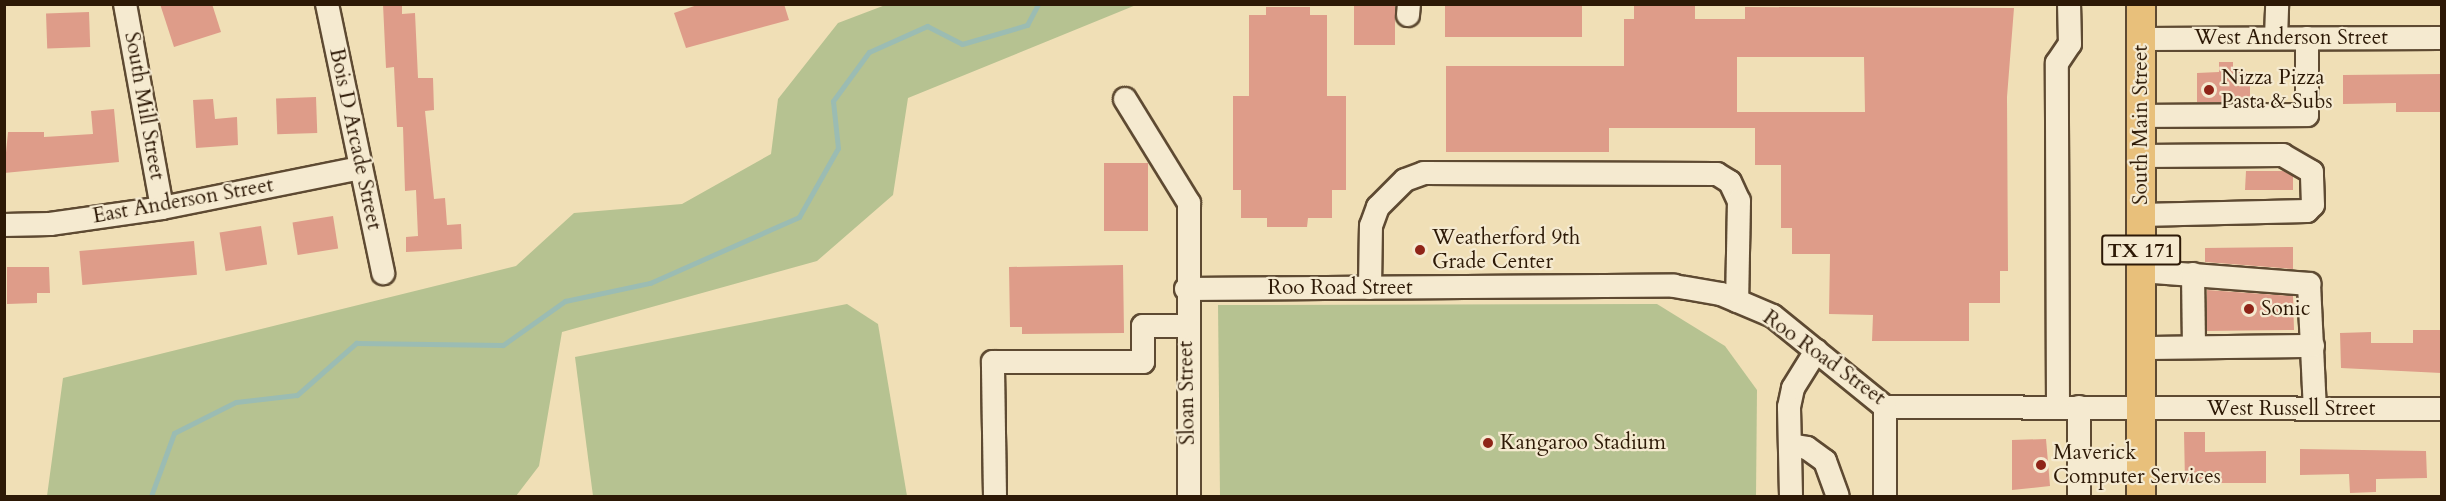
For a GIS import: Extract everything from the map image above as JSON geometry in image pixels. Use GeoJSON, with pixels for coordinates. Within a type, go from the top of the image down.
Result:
{"type":"FeatureCollection","features":[{"type":"Feature","properties":{"kind":"main road","name":"South Main Street"},"geometry":{"type":"LineString","coordinates":[[2141,4],[2141,496]]}},
{"type":"Feature","properties":{"kind":"street","name":"South Mill Street"},"geometry":{"type":"LineString","coordinates":[[125,4],[162,208]]}},
{"type":"Feature","properties":{"kind":"street","name":"Bois D Arcade Street"},"geometry":{"type":"LineString","coordinates":[[327,4],[383,273]]}},
{"type":"Feature","properties":{"kind":"street"},"geometry":{"type":"LineString","coordinates":[[2069,4],[2070,44],[2057,63],[2068,407],[2079,462],[2079,496]]}},
{"type":"Feature","properties":{"kind":"street"},"geometry":{"type":"LineString","coordinates":[[2276,38],[2277,4]]}},
{"type":"Feature","properties":{"kind":"street"},"geometry":{"type":"LineString","coordinates":[[2141,116],[2307,115],[2307,38]]}},
{"type":"Feature","properties":{"kind":"street","name":"West Anderson Street"},"geometry":{"type":"LineString","coordinates":[[2141,39],[2442,38]]}},
{"type":"Feature","properties":{"kind":"street","name":"Sloan Street"},"geometry":{"type":"LineString","coordinates":[[1125,99],[1189,203],[1186,289],[1189,496]]}},
{"type":"Feature","properties":{"kind":"street"},"geometry":{"type":"LineString","coordinates":[[2141,156],[2283,155],[2312,172],[2313,205],[2307,211],[2141,215]]}},
{"type":"Feature","properties":{"kind":"street","name":"East Anderson Street"},"geometry":{"type":"LineString","coordinates":[[4,225],[50,224],[162,208],[361,168]]}},
{"type":"Feature","properties":{"kind":"street"},"geometry":{"type":"LineString","coordinates":[[1370,288],[1371,226],[1378,207],[1405,180],[1424,173],[1717,174],[1730,182],[1739,201],[1737,301]]}},
{"type":"Feature","properties":{"kind":"street"},"geometry":{"type":"LineString","coordinates":[[2141,271],[2309,284],[2315,409]]}},
{"type":"Feature","properties":{"kind":"street"},"geometry":{"type":"LineString","coordinates":[[2193,274],[2194,348]]}},
{"type":"Feature","properties":{"kind":"street","name":"Roo Road Street"},"geometry":{"type":"LineString","coordinates":[[1186,289],[1674,286],[1737,301],[1773,316],[1885,407],[2141,409]]}},
{"type":"Feature","properties":{"kind":"street"},"geometry":{"type":"LineString","coordinates":[[996,496],[993,362],[1143,362],[1143,326],[1186,326]]}},
{"type":"Feature","properties":{"kind":"street"},"geometry":{"type":"LineString","coordinates":[[2141,348],[2313,346]]}},
{"type":"Feature","properties":{"kind":"street"},"geometry":{"type":"LineString","coordinates":[[1791,496],[1790,445],[1794,388],[1816,351]]}},
{"type":"Feature","properties":{"kind":"street"},"geometry":{"type":"LineString","coordinates":[[1885,407],[1885,496]]}},
{"type":"Feature","properties":{"kind":"street","name":"West Russell Street"},"geometry":{"type":"LineString","coordinates":[[2141,409],[2442,409]]}},
{"type":"Feature","properties":{"kind":"street"},"geometry":{"type":"LineString","coordinates":[[1790,445],[1807,448],[1825,461],[1838,496]]}},
{"type":"Feature","properties":{"kind":"street"},"geometry":{"type":"LineString","coordinates":[[2079,462],[2141,462]]}},
{"type":"Feature","properties":{"kind":"green space"},"geometry":{"type":"Polygon","coordinates":[[[888,4],[1136,5],[908,98],[893,195],[817,261],[562,332],[539,466],[516,496],[47,496],[63,378],[516,266],[574,213],[682,204],[771,154],[778,99],[838,23],[888,4]]]}},
{"type":"Feature","properties":{"kind":"green space"},"geometry":{"type":"Polygon","coordinates":[[[847,304],[878,324],[907,496],[593,496],[575,357],[847,304]]]}},
{"type":"Feature","properties":{"kind":"green space","name":"Kangaroo Stadium"},"geometry":{"type":"Polygon","coordinates":[[[1657,304],[1725,346],[1757,390],[1756,496],[1220,496],[1218,305],[1657,304]]]}},
{"type":"Feature","properties":{"kind":"building"},"geometry":{"type":"Polygon","coordinates":[[[160,4],[212,4],[221,32],[174,47],[160,4]]]}},
{"type":"Feature","properties":{"kind":"building"},"geometry":{"type":"Polygon","coordinates":[[[383,4],[402,4],[402,14],[415,13],[418,78],[433,78],[434,110],[425,111],[434,199],[445,198],[447,225],[461,224],[462,249],[406,252],[406,237],[418,236],[416,190],[405,191],[403,127],[397,127],[394,67],[386,68],[383,4]]]}},
{"type":"Feature","properties":{"kind":"building"},"geometry":{"type":"Polygon","coordinates":[[[700,4],[784,4],[789,20],[686,48],[674,13],[700,4]]]}},
{"type":"Feature","properties":{"kind":"building"},"geometry":{"type":"Polygon","coordinates":[[[1354,4],[1395,4],[1395,45],[1354,45],[1354,4]]]}},
{"type":"Feature","properties":{"kind":"building"},"geometry":{"type":"Polygon","coordinates":[[[1445,4],[1582,4],[1582,37],[1445,37],[1445,4]]]}},
{"type":"Feature","properties":{"kind":"building"},"geometry":{"type":"Polygon","coordinates":[[[1634,4],[1695,4],[1695,19],[1745,19],[1745,7],[2014,8],[2007,97],[2008,271],[2000,271],[2000,303],[1969,303],[1969,341],[1872,341],[1873,315],[1829,314],[1830,254],[1792,254],[1792,228],[1781,228],[1781,165],[1755,165],[1755,128],[1609,128],[1609,152],[1446,152],[1446,66],[1624,66],[1624,19],[1634,19],[1634,4]],[[1737,57],[1737,112],[1865,112],[1864,57],[1737,57]]]}},
{"type":"Feature","properties":{"kind":"building"},"geometry":{"type":"Polygon","coordinates":[[[1266,7],[1310,7],[1310,15],[1327,15],[1327,96],[1346,96],[1346,190],[1332,190],[1332,218],[1308,218],[1307,227],[1267,227],[1267,218],[1241,218],[1241,190],[1233,190],[1233,96],[1249,96],[1249,15],[1266,15],[1266,7]]]}},
{"type":"Feature","properties":{"kind":"building"},"geometry":{"type":"Polygon","coordinates":[[[89,12],[90,47],[47,48],[46,14],[89,12]]]}},
{"type":"Feature","properties":{"kind":"building"},"geometry":{"type":"Polygon","coordinates":[[[2219,62],[2233,62],[2233,72],[2250,72],[2250,102],[2197,102],[2197,73],[2219,72],[2219,62]]]}},
{"type":"Feature","properties":{"kind":"building"},"geometry":{"type":"Polygon","coordinates":[[[2442,74],[2442,112],[2396,112],[2396,103],[2343,104],[2343,75],[2442,74]]]}},
{"type":"Feature","properties":{"kind":"building"},"geometry":{"type":"Polygon","coordinates":[[[316,97],[317,133],[277,134],[276,98],[316,97]]]}},
{"type":"Feature","properties":{"kind":"building"},"geometry":{"type":"Polygon","coordinates":[[[213,99],[215,119],[237,117],[238,145],[196,148],[193,100],[213,99]]]}},
{"type":"Feature","properties":{"kind":"building"},"geometry":{"type":"Polygon","coordinates":[[[114,109],[119,162],[4,173],[8,132],[44,132],[44,137],[93,134],[91,111],[114,109]]]}},
{"type":"Feature","properties":{"kind":"building"},"geometry":{"type":"Polygon","coordinates":[[[1104,163],[1148,163],[1148,231],[1104,231],[1104,163]]]}},
{"type":"Feature","properties":{"kind":"building"},"geometry":{"type":"Polygon","coordinates":[[[2246,171],[2283,171],[2293,176],[2293,190],[2245,190],[2246,171]]]}},
{"type":"Feature","properties":{"kind":"building"},"geometry":{"type":"Polygon","coordinates":[[[333,216],[338,249],[298,255],[293,222],[333,216]]]}},
{"type":"Feature","properties":{"kind":"building"},"geometry":{"type":"Polygon","coordinates":[[[261,226],[267,265],[226,271],[220,233],[261,226]]]}},
{"type":"Feature","properties":{"kind":"building"},"geometry":{"type":"Polygon","coordinates":[[[194,241],[197,275],[82,285],[79,251],[194,241]]]}},
{"type":"Feature","properties":{"kind":"building"},"geometry":{"type":"Polygon","coordinates":[[[2293,247],[2293,269],[2205,262],[2205,248],[2293,247]]]}},
{"type":"Feature","properties":{"kind":"building"},"geometry":{"type":"Polygon","coordinates":[[[1123,265],[1124,333],[1022,334],[1022,327],[1010,327],[1009,267],[1123,265]]]}},
{"type":"Feature","properties":{"kind":"building"},"geometry":{"type":"Polygon","coordinates":[[[7,267],[49,267],[50,293],[37,293],[37,303],[7,304],[7,267]]]}},
{"type":"Feature","properties":{"kind":"building","name":"Sonic"},"geometry":{"type":"Polygon","coordinates":[[[2207,290],[2293,296],[2294,330],[2207,331],[2207,290]]]}},
{"type":"Feature","properties":{"kind":"building"},"geometry":{"type":"Polygon","coordinates":[[[2413,330],[2441,330],[2441,373],[2341,368],[2340,333],[2371,332],[2371,343],[2413,343],[2413,330]]]}},
{"type":"Feature","properties":{"kind":"building"},"geometry":{"type":"Polygon","coordinates":[[[2184,432],[2205,432],[2205,452],[2266,451],[2266,483],[2185,483],[2184,432]]]}},
{"type":"Feature","properties":{"kind":"building"},"geometry":{"type":"Polygon","coordinates":[[[2046,439],[2050,486],[2012,490],[2012,440],[2046,439]]]}},
{"type":"Feature","properties":{"kind":"building"},"geometry":{"type":"Polygon","coordinates":[[[2300,449],[2426,451],[2427,478],[2376,479],[2376,492],[2350,493],[2349,474],[2300,475],[2300,449]]]}},
{"type":"Feature","properties":{"kind":"waterway"},"geometry":{"type":"LineString","coordinates":[[151,496],[174,433],[236,402],[297,395],[356,343],[503,345],[565,301],[650,283],[799,217],[838,148],[833,101],[869,52],[927,26],[962,44],[1027,25],[1038,4]]}},
{"type":"Feature","properties":{"kind":"place","name":"Nizza Pizza Pasta & Subs"},"geometry":{"type":"Point","coordinates":[2209,90]}},
{"type":"Feature","properties":{"kind":"place","name":"Weatherford 9th Grade Center"},"geometry":{"type":"Point","coordinates":[1420,250]}},
{"type":"Feature","properties":{"kind":"place","name":"Sonic"},"geometry":{"type":"Point","coordinates":[2249,309]}},
{"type":"Feature","properties":{"kind":"place","name":"Kangaroo Stadium"},"geometry":{"type":"Point","coordinates":[1488,443]}},
{"type":"Feature","properties":{"kind":"place","name":"Maverick Computer Services"},"geometry":{"type":"Point","coordinates":[2041,465]}}]}
